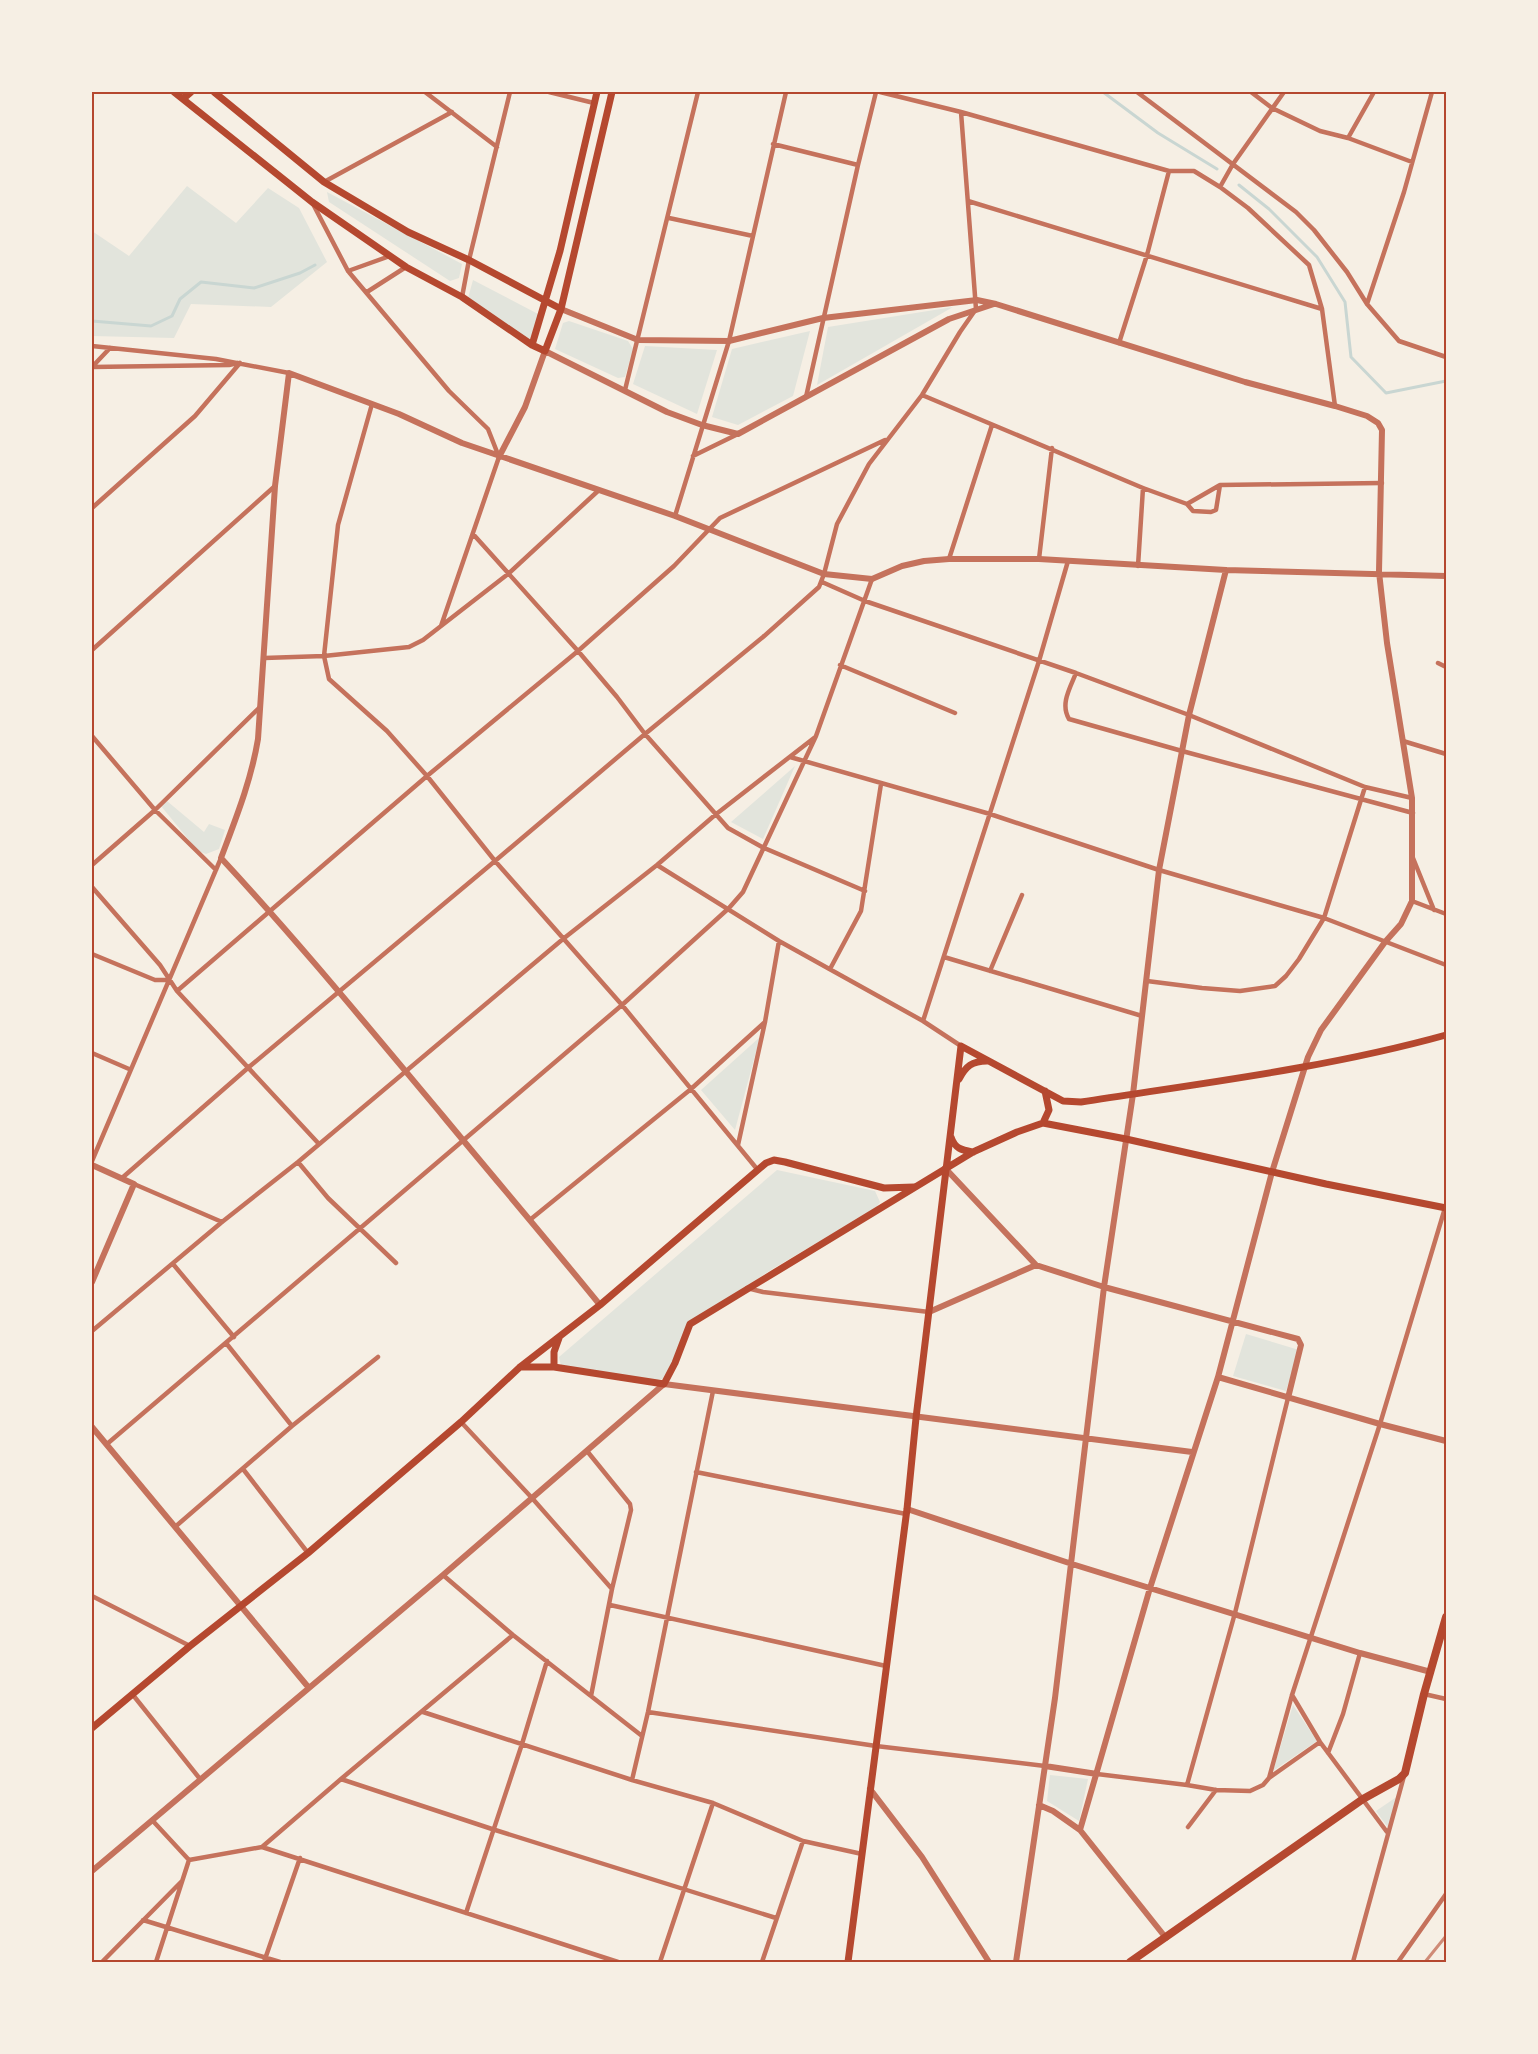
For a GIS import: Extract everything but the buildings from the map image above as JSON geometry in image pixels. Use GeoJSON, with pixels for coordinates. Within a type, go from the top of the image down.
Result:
{"type":"FeatureCollection","features":[{"type":"Feature","properties":{"kind":"main road"},"geometry":{"type":"LineString","coordinates":[[174,92],[312,202],[406,267],[462,297],[532,345],[545,351],[561,309],[612,92]]}},
{"type":"Feature","properties":{"kind":"main road"},"geometry":{"type":"LineString","coordinates":[[184,98],[191,92]]}},
{"type":"Feature","properties":{"kind":"main road"},"geometry":{"type":"LineString","coordinates":[[214,92],[324,182],[408,231],[469,260],[561,309]]}},
{"type":"Feature","properties":{"kind":"main road"},"geometry":{"type":"LineString","coordinates":[[532,345],[560,251],[597,92]]}},
{"type":"Feature","properties":{"kind":"main road"},"geometry":{"type":"LineString","coordinates":[[848,1962],[907,1511],[945,1168],[962,1046],[1063,1101],[1081,1102],[1305,1067],[1446,1035]]}},
{"type":"Feature","properties":{"kind":"main road"},"geometry":{"type":"LineString","coordinates":[[957,1082],[965,1067],[974,1061],[990,1060]]}},
{"type":"Feature","properties":{"kind":"main road"},"geometry":{"type":"LineString","coordinates":[[1043,1123],[1049,1110],[1046,1091]]}},
{"type":"Feature","properties":{"kind":"main road"},"geometry":{"type":"LineString","coordinates":[[520,1367],[554,1367],[664,1384],[690,1324],[973,1152],[1017,1131],[1043,1123],[1446,1207]]}},
{"type":"Feature","properties":{"kind":"main road"},"geometry":{"type":"LineString","coordinates":[[950,1135],[953,1143],[960,1150],[973,1152]]}},
{"type":"Feature","properties":{"kind":"main road"},"geometry":{"type":"LineString","coordinates":[[92,1728],[190,1646],[308,1553],[461,1422],[520,1367],[600,1305],[766,1162],[774,1160],[785,1162],[884,1188],[914,1187]]}},
{"type":"Feature","properties":{"kind":"main road"},"geometry":{"type":"LineString","coordinates":[[882,1208],[884,1188]]}},
{"type":"Feature","properties":{"kind":"main road"},"geometry":{"type":"LineString","coordinates":[[554,1367],[554,1352],[560,1335]]}},
{"type":"Feature","properties":{"kind":"main road"},"geometry":{"type":"LineString","coordinates":[[1130,1962],[1363,1799],[1399,1779],[1405,1773],[1446,1617]]}},
{"type":"Feature","properties":{"kind":"street"},"geometry":{"type":"LineString","coordinates":[[425,92],[497,147]]}},
{"type":"Feature","properties":{"kind":"street"},"geometry":{"type":"LineString","coordinates":[[462,297],[510,92]]}},
{"type":"Feature","properties":{"kind":"street"},"geometry":{"type":"LineString","coordinates":[[549,92],[594,103]]}},
{"type":"Feature","properties":{"kind":"street"},"geometry":{"type":"LineString","coordinates":[[626,390],[698,92]]}},
{"type":"Feature","properties":{"kind":"street"},"geometry":{"type":"LineString","coordinates":[[675,516],[729,340],[786,92]]}},
{"type":"Feature","properties":{"kind":"street"},"geometry":{"type":"LineString","coordinates":[[805,399],[858,165],[878,92],[961,112],[1169,171],[1194,171],[1220,187],[1248,208],[1309,266],[1322,309],[1335,406]]}},
{"type":"Feature","properties":{"kind":"street"},"geometry":{"type":"LineString","coordinates":[[1137,92],[1296,212],[1314,230],[1347,272],[1366,304],[1399,341],[1446,357]]}},
{"type":"Feature","properties":{"kind":"street"},"geometry":{"type":"LineString","coordinates":[[1251,92],[1272,108],[1320,131],[1348,138],[1412,162]]}},
{"type":"Feature","properties":{"kind":"street"},"geometry":{"type":"LineString","coordinates":[[1220,187],[1233,164],[1284,92]]}},
{"type":"Feature","properties":{"kind":"street"},"geometry":{"type":"LineString","coordinates":[[1348,138],[1374,92]]}},
{"type":"Feature","properties":{"kind":"street"},"geometry":{"type":"LineString","coordinates":[[1366,304],[1432,92]]}},
{"type":"Feature","properties":{"kind":"street"},"geometry":{"type":"LineString","coordinates":[[324,182],[452,112]]}},
{"type":"Feature","properties":{"kind":"street"},"geometry":{"type":"LineString","coordinates":[[122,1178],[249,1066],[763,637],[822,582],[837,524],[869,464],[922,394],[976,309],[961,112]]}},
{"type":"Feature","properties":{"kind":"street"},"geometry":{"type":"LineString","coordinates":[[773,144],[858,165]]}},
{"type":"Feature","properties":{"kind":"street"},"geometry":{"type":"LineString","coordinates":[[1119,343],[1147,255],[1169,171]]}},
{"type":"Feature","properties":{"kind":"street"},"geometry":{"type":"LineString","coordinates":[[968,201],[1322,309]]}},
{"type":"Feature","properties":{"kind":"street"},"geometry":{"type":"LineString","coordinates":[[312,202],[348,271],[449,391],[488,429],[499,457]]}},
{"type":"Feature","properties":{"kind":"street"},"geometry":{"type":"LineString","coordinates":[[669,218],[753,236]]}},
{"type":"Feature","properties":{"kind":"street"},"geometry":{"type":"LineString","coordinates":[[348,271],[390,256]]}},
{"type":"Feature","properties":{"kind":"street"},"geometry":{"type":"LineString","coordinates":[[367,292],[406,267]]}},
{"type":"Feature","properties":{"kind":"street"},"geometry":{"type":"LineString","coordinates":[[561,309],[638,340],[729,340],[823,318],[977,300],[1245,382],[1335,406],[1366,416],[1378,423],[1382,430],[1379,573],[1387,643],[1412,798],[1412,901],[1401,924],[1385,942],[1321,1030],[1308,1057],[1272,1172],[1218,1377],[1150,1588],[1080,1830]]}},
{"type":"Feature","properties":{"kind":"street"},"geometry":{"type":"LineString","coordinates":[[693,456],[805,399],[949,319],[996,304]]}},
{"type":"Feature","properties":{"kind":"street"},"geometry":{"type":"LineString","coordinates":[[92,346],[240,363],[289,373],[372,404],[499,457],[675,516],[825,574],[872,579],[902,566],[924,561],[1039,559],[1226,570],[1446,576]]}},
{"type":"Feature","properties":{"kind":"street"},"geometry":{"type":"LineString","coordinates":[[92,367],[110,348]]}},
{"type":"Feature","properties":{"kind":"street"},"geometry":{"type":"LineString","coordinates":[[441,626],[499,457],[525,407],[545,351],[667,412],[702,425],[738,434]]}},
{"type":"Feature","properties":{"kind":"street"},"geometry":{"type":"LineString","coordinates":[[92,367],[240,363]]}},
{"type":"Feature","properties":{"kind":"street"},"geometry":{"type":"LineString","coordinates":[[92,508],[195,416],[240,363]]}},
{"type":"Feature","properties":{"kind":"street"},"geometry":{"type":"LineString","coordinates":[[222,1222],[92,1163],[129,1070],[221,858],[254,768],[258,739],[275,486],[289,373]]}},
{"type":"Feature","properties":{"kind":"street"},"geometry":{"type":"LineString","coordinates":[[922,394],[1143,488],[1187,504],[1193,511],[1216,510],[1220,485]]}},
{"type":"Feature","properties":{"kind":"street"},"geometry":{"type":"LineString","coordinates":[[372,404],[338,525],[324,656],[329,679],[387,731],[427,776],[495,861],[622,1005],[757,1169]]}},
{"type":"Feature","properties":{"kind":"street"},"geometry":{"type":"LineString","coordinates":[[949,559],[992,425]]}},
{"type":"Feature","properties":{"kind":"street"},"geometry":{"type":"LineString","coordinates":[[177,991],[427,776],[578,651],[674,566],[720,518],[886,440]]}},
{"type":"Feature","properties":{"kind":"street"},"geometry":{"type":"LineString","coordinates":[[1039,559],[1052,448]]}},
{"type":"Feature","properties":{"kind":"street"},"geometry":{"type":"LineString","coordinates":[[1187,504],[1220,485],[1382,483]]}},
{"type":"Feature","properties":{"kind":"street"},"geometry":{"type":"LineString","coordinates":[[92,650],[275,486]]}},
{"type":"Feature","properties":{"kind":"street"},"geometry":{"type":"LineString","coordinates":[[1138,566],[1143,488]]}},
{"type":"Feature","properties":{"kind":"street"},"geometry":{"type":"LineString","coordinates":[[264,658],[324,656],[409,647],[423,640],[508,574],[600,490]]}},
{"type":"Feature","properties":{"kind":"street"},"geometry":{"type":"LineString","coordinates":[[473,534],[578,651],[645,734],[728,828],[762,847],[865,891]]}},
{"type":"Feature","properties":{"kind":"street"},"geometry":{"type":"LineString","coordinates":[[923,1021],[1039,661],[1068,561]]}},
{"type":"Feature","properties":{"kind":"street"},"geometry":{"type":"LineString","coordinates":[[1016,1962],[1072,1564],[1104,1287],[1133,1094],[1160,870],[1189,715],[1226,570]]}},
{"type":"Feature","properties":{"kind":"street"},"geometry":{"type":"LineString","coordinates":[[107,1444],[622,1005],[729,908],[743,892],[762,847],[816,736],[872,579]]}},
{"type":"Feature","properties":{"kind":"street"},"geometry":{"type":"LineString","coordinates":[[822,582],[865,601],[1076,673],[1189,715],[1365,787],[1412,798]]}},
{"type":"Feature","properties":{"kind":"street"},"geometry":{"type":"LineString","coordinates":[[1438,663],[1446,667]]}},
{"type":"Feature","properties":{"kind":"street"},"geometry":{"type":"LineString","coordinates":[[840,665],[955,713]]}},
{"type":"Feature","properties":{"kind":"street"},"geometry":{"type":"LineString","coordinates":[[1076,673],[1064,706],[1070,718],[1182,752],[1413,813]]}},
{"type":"Feature","properties":{"kind":"street"},"geometry":{"type":"LineString","coordinates":[[92,865],[155,810],[260,707]]}},
{"type":"Feature","properties":{"kind":"street"},"geometry":{"type":"LineString","coordinates":[[92,736],[155,810],[216,870]]}},
{"type":"Feature","properties":{"kind":"street"},"geometry":{"type":"LineString","coordinates":[[92,1331],[222,1222],[298,1162],[563,939],[816,736]]}},
{"type":"Feature","properties":{"kind":"street"},"geometry":{"type":"LineString","coordinates":[[1403,741],[1446,754]]}},
{"type":"Feature","properties":{"kind":"street"},"geometry":{"type":"LineString","coordinates":[[790,757],[990,814],[1160,870],[1324,918],[1446,965]]}},
{"type":"Feature","properties":{"kind":"street"},"geometry":{"type":"LineString","coordinates":[[830,969],[861,911],[881,784]]}},
{"type":"Feature","properties":{"kind":"street"},"geometry":{"type":"LineString","coordinates":[[1147,981],[1240,991],[1275,986],[1299,959],[1324,918],[1365,787]]}},
{"type":"Feature","properties":{"kind":"street"},"geometry":{"type":"LineString","coordinates":[[221,858],[271,912],[406,1071],[600,1305]]}},
{"type":"Feature","properties":{"kind":"street"},"geometry":{"type":"LineString","coordinates":[[1413,858],[1434,910]]}},
{"type":"Feature","properties":{"kind":"street"},"geometry":{"type":"LineString","coordinates":[[657,865],[779,941],[923,1021],[962,1046]]}},
{"type":"Feature","properties":{"kind":"street"},"geometry":{"type":"LineString","coordinates":[[92,887],[160,965],[177,991],[319,1144]]}},
{"type":"Feature","properties":{"kind":"street"},"geometry":{"type":"LineString","coordinates":[[990,971],[1022,895]]}},
{"type":"Feature","properties":{"kind":"street"},"geometry":{"type":"LineString","coordinates":[[1412,901],[1446,914]]}},
{"type":"Feature","properties":{"kind":"street"},"geometry":{"type":"LineString","coordinates":[[738,1145],[765,1022],[779,941]]}},
{"type":"Feature","properties":{"kind":"street"},"geometry":{"type":"LineString","coordinates":[[92,954],[155,980],[168,980]]}},
{"type":"Feature","properties":{"kind":"street"},"geometry":{"type":"LineString","coordinates":[[944,957],[1142,1016]]}},
{"type":"Feature","properties":{"kind":"street"},"geometry":{"type":"LineString","coordinates":[[531,1220],[691,1089],[765,1022]]}},
{"type":"Feature","properties":{"kind":"street"},"geometry":{"type":"LineString","coordinates":[[92,1053],[129,1070]]}},
{"type":"Feature","properties":{"kind":"street"},"geometry":{"type":"LineString","coordinates":[[298,1162],[328,1198],[396,1263]]}},
{"type":"Feature","properties":{"kind":"street"},"geometry":{"type":"LineString","coordinates":[[945,1168],[1036,1265],[1104,1287],[1300,1341],[1297,1365],[1235,1613],[1187,1785]]}},
{"type":"Feature","properties":{"kind":"street"},"geometry":{"type":"LineString","coordinates":[[92,1282],[134,1184]]}},
{"type":"Feature","properties":{"kind":"street"},"geometry":{"type":"LineString","coordinates":[[1269,1778],[1310,1636],[1380,1424],[1446,1207]]}},
{"type":"Feature","properties":{"kind":"street"},"geometry":{"type":"LineString","coordinates":[[173,1264],[234,1337]]}},
{"type":"Feature","properties":{"kind":"street"},"geometry":{"type":"LineString","coordinates":[[747,1288],[763,1292],[929,1312],[1036,1265]]}},
{"type":"Feature","properties":{"kind":"street"},"geometry":{"type":"LineString","coordinates":[[226,1343],[292,1426]]}},
{"type":"Feature","properties":{"kind":"street"},"geometry":{"type":"LineString","coordinates":[[175,1527],[292,1426],[378,1357]]}},
{"type":"Feature","properties":{"kind":"street"},"geometry":{"type":"LineString","coordinates":[[1218,1377],[1446,1441]]}},
{"type":"Feature","properties":{"kind":"street"},"geometry":{"type":"LineString","coordinates":[[92,1871],[443,1575],[664,1384],[1192,1452]]}},
{"type":"Feature","properties":{"kind":"street"},"geometry":{"type":"LineString","coordinates":[[632,1780],[648,1712],[713,1391]]}},
{"type":"Feature","properties":{"kind":"street"},"geometry":{"type":"LineString","coordinates":[[461,1422],[612,1589]]}},
{"type":"Feature","properties":{"kind":"street"},"geometry":{"type":"LineString","coordinates":[[92,1427],[309,1688]]}},
{"type":"Feature","properties":{"kind":"street"},"geometry":{"type":"LineString","coordinates":[[587,1451],[630,1504],[631,1510],[612,1589],[591,1696]]}},
{"type":"Feature","properties":{"kind":"street"},"geometry":{"type":"LineString","coordinates":[[243,1468],[308,1553]]}},
{"type":"Feature","properties":{"kind":"street"},"geometry":{"type":"LineString","coordinates":[[696,1472],[907,1511],[1360,1653],[1431,1672]]}},
{"type":"Feature","properties":{"kind":"street"},"geometry":{"type":"LineString","coordinates":[[443,1575],[513,1635],[642,1736]]}},
{"type":"Feature","properties":{"kind":"street"},"geometry":{"type":"LineString","coordinates":[[92,1596],[190,1646]]}},
{"type":"Feature","properties":{"kind":"street"},"geometry":{"type":"LineString","coordinates":[[610,1605],[886,1666]]}},
{"type":"Feature","properties":{"kind":"street"},"geometry":{"type":"LineString","coordinates":[[262,1847],[513,1635]]}},
{"type":"Feature","properties":{"kind":"street"},"geometry":{"type":"LineString","coordinates":[[1328,1753],[1343,1714],[1360,1653]]}},
{"type":"Feature","properties":{"kind":"street"},"geometry":{"type":"LineString","coordinates":[[466,1913],[547,1661]]}},
{"type":"Feature","properties":{"kind":"street"},"geometry":{"type":"LineString","coordinates":[[1424,1694],[1446,1699]]}},
{"type":"Feature","properties":{"kind":"street"},"geometry":{"type":"LineString","coordinates":[[133,1695],[200,1779]]}},
{"type":"Feature","properties":{"kind":"street"},"geometry":{"type":"LineString","coordinates":[[1292,1695],[1320,1742],[1387,1832]]}},
{"type":"Feature","properties":{"kind":"street"},"geometry":{"type":"LineString","coordinates":[[423,1712],[632,1780],[712,1803],[802,1841],[862,1854]]}},
{"type":"Feature","properties":{"kind":"street"},"geometry":{"type":"LineString","coordinates":[[648,1712],[876,1746],[1045,1766],[1216,1790],[1250,1791],[1263,1785],[1269,1778],[1320,1742]]}},
{"type":"Feature","properties":{"kind":"street"},"geometry":{"type":"LineString","coordinates":[[1353,1962],[1405,1773]]}},
{"type":"Feature","properties":{"kind":"street"},"geometry":{"type":"LineString","coordinates":[[341,1779],[776,1918]]}},
{"type":"Feature","properties":{"kind":"street"},"geometry":{"type":"LineString","coordinates":[[870,1789],[922,1857],[986,1961]]}},
{"type":"Feature","properties":{"kind":"street"},"geometry":{"type":"LineString","coordinates":[[1188,1827],[1216,1790]]}},
{"type":"Feature","properties":{"kind":"street"},"geometry":{"type":"LineString","coordinates":[[660,1962],[712,1803]]}},
{"type":"Feature","properties":{"kind":"street"},"geometry":{"type":"LineString","coordinates":[[1039,1805],[1080,1830],[1166,1938]]}},
{"type":"Feature","properties":{"kind":"street"},"geometry":{"type":"LineString","coordinates":[[152,1820],[189,1860]]}},
{"type":"Feature","properties":{"kind":"street"},"geometry":{"type":"LineString","coordinates":[[762,1962],[802,1841]]}},
{"type":"Feature","properties":{"kind":"street"},"geometry":{"type":"LineString","coordinates":[[189,1860],[262,1847],[618,1962]]}},
{"type":"Feature","properties":{"kind":"street"},"geometry":{"type":"LineString","coordinates":[[265,1960],[300,1858]]}},
{"type":"Feature","properties":{"kind":"street"},"geometry":{"type":"LineString","coordinates":[[156,1962],[189,1860]]}},
{"type":"Feature","properties":{"kind":"street"},"geometry":{"type":"LineString","coordinates":[[102,1962],[182,1881]]}},
{"type":"Feature","properties":{"kind":"street"},"geometry":{"type":"LineString","coordinates":[[1398,1962],[1446,1894]]}},
{"type":"Feature","properties":{"kind":"street"},"geometry":{"type":"LineString","coordinates":[[143,1920],[265,1960],[280,1962]]}},
{"type":"Feature","properties":{"kind":"shaded area"},"geometry":{"type":"Polygon","coordinates":[[[187,186],[236,223],[268,188],[299,208],[327,262],[271,307],[191,304],[174,338],[92,336],[92,231],[129,256],[187,186]]]}},
{"type":"Feature","properties":{"kind":"shaded area"},"geometry":{"type":"Polygon","coordinates":[[[327,192],[462,264],[459,278],[450,281],[329,202],[327,192]]]}},
{"type":"Feature","properties":{"kind":"shaded area"},"geometry":{"type":"Polygon","coordinates":[[[473,280],[540,315],[532,343],[468,298],[473,280]]]}},
{"type":"Feature","properties":{"kind":"shaded area"},"geometry":{"type":"Polygon","coordinates":[[[953,307],[817,385],[828,327],[953,307]]]}},
{"type":"Feature","properties":{"kind":"shaded area"},"geometry":{"type":"Polygon","coordinates":[[[569,321],[628,341],[633,349],[625,377],[618,378],[555,349],[563,323],[569,321]]]}},
{"type":"Feature","properties":{"kind":"shaded area"},"geometry":{"type":"Polygon","coordinates":[[[810,331],[793,396],[738,425],[712,417],[732,349],[810,331]]]}},
{"type":"Feature","properties":{"kind":"shaded area"},"geometry":{"type":"Polygon","coordinates":[[[645,346],[717,350],[697,414],[633,384],[645,346]]]}},
{"type":"Feature","properties":{"kind":"shaded area"},"geometry":{"type":"Polygon","coordinates":[[[795,766],[763,839],[731,822],[795,766]]]}},
{"type":"Feature","properties":{"kind":"shaded area"},"geometry":{"type":"Polygon","coordinates":[[[167,801],[204,832],[209,824],[225,830],[219,849],[206,854],[198,851],[161,806],[167,801]]]}},
{"type":"Feature","properties":{"kind":"shaded area"},"geometry":{"type":"Polygon","coordinates":[[[760,1037],[735,1130],[701,1090],[760,1037]]]}},
{"type":"Feature","properties":{"kind":"shaded area"},"geometry":{"type":"Polygon","coordinates":[[[777,1170],[875,1191],[880,1202],[876,1208],[774,1268],[689,1323],[669,1378],[655,1380],[561,1366],[559,1357],[777,1170]]]}},
{"type":"Feature","properties":{"kind":"shaded area"},"geometry":{"type":"Polygon","coordinates":[[[1246,1334],[1299,1350],[1286,1391],[1233,1376],[1246,1334]]]}},
{"type":"Feature","properties":{"kind":"shaded area"},"geometry":{"type":"Polygon","coordinates":[[[1293,1705],[1317,1741],[1273,1771],[1293,1705]]]}},
{"type":"Feature","properties":{"kind":"shaded area"},"geometry":{"type":"Polygon","coordinates":[[[1050,1775],[1088,1779],[1079,1821],[1047,1801],[1050,1775]]]}},
{"type":"Feature","properties":{"kind":"shaded area"},"geometry":{"type":"Polygon","coordinates":[[[1398,1796],[1389,1829],[1376,1811],[1398,1796]]]}},
{"type":"Feature","properties":{"kind":"waterway"},"geometry":{"type":"LineString","coordinates":[[1103,92],[1158,133],[1217,169]]}},
{"type":"Feature","properties":{"kind":"waterway"},"geometry":{"type":"LineString","coordinates":[[1239,185],[1269,209],[1317,257],[1345,302],[1351,357],[1386,393],[1446,381]]}},
{"type":"Feature","properties":{"kind":"waterway"},"geometry":{"type":"LineString","coordinates":[[92,321],[151,326],[172,316],[180,299],[201,282],[254,288],[300,273],[315,265]]}},
{"type":"Feature","properties":{"kind":"railway"},"geometry":{"type":"LineString","coordinates":[[1425,1962],[1446,1936]]}}]}
